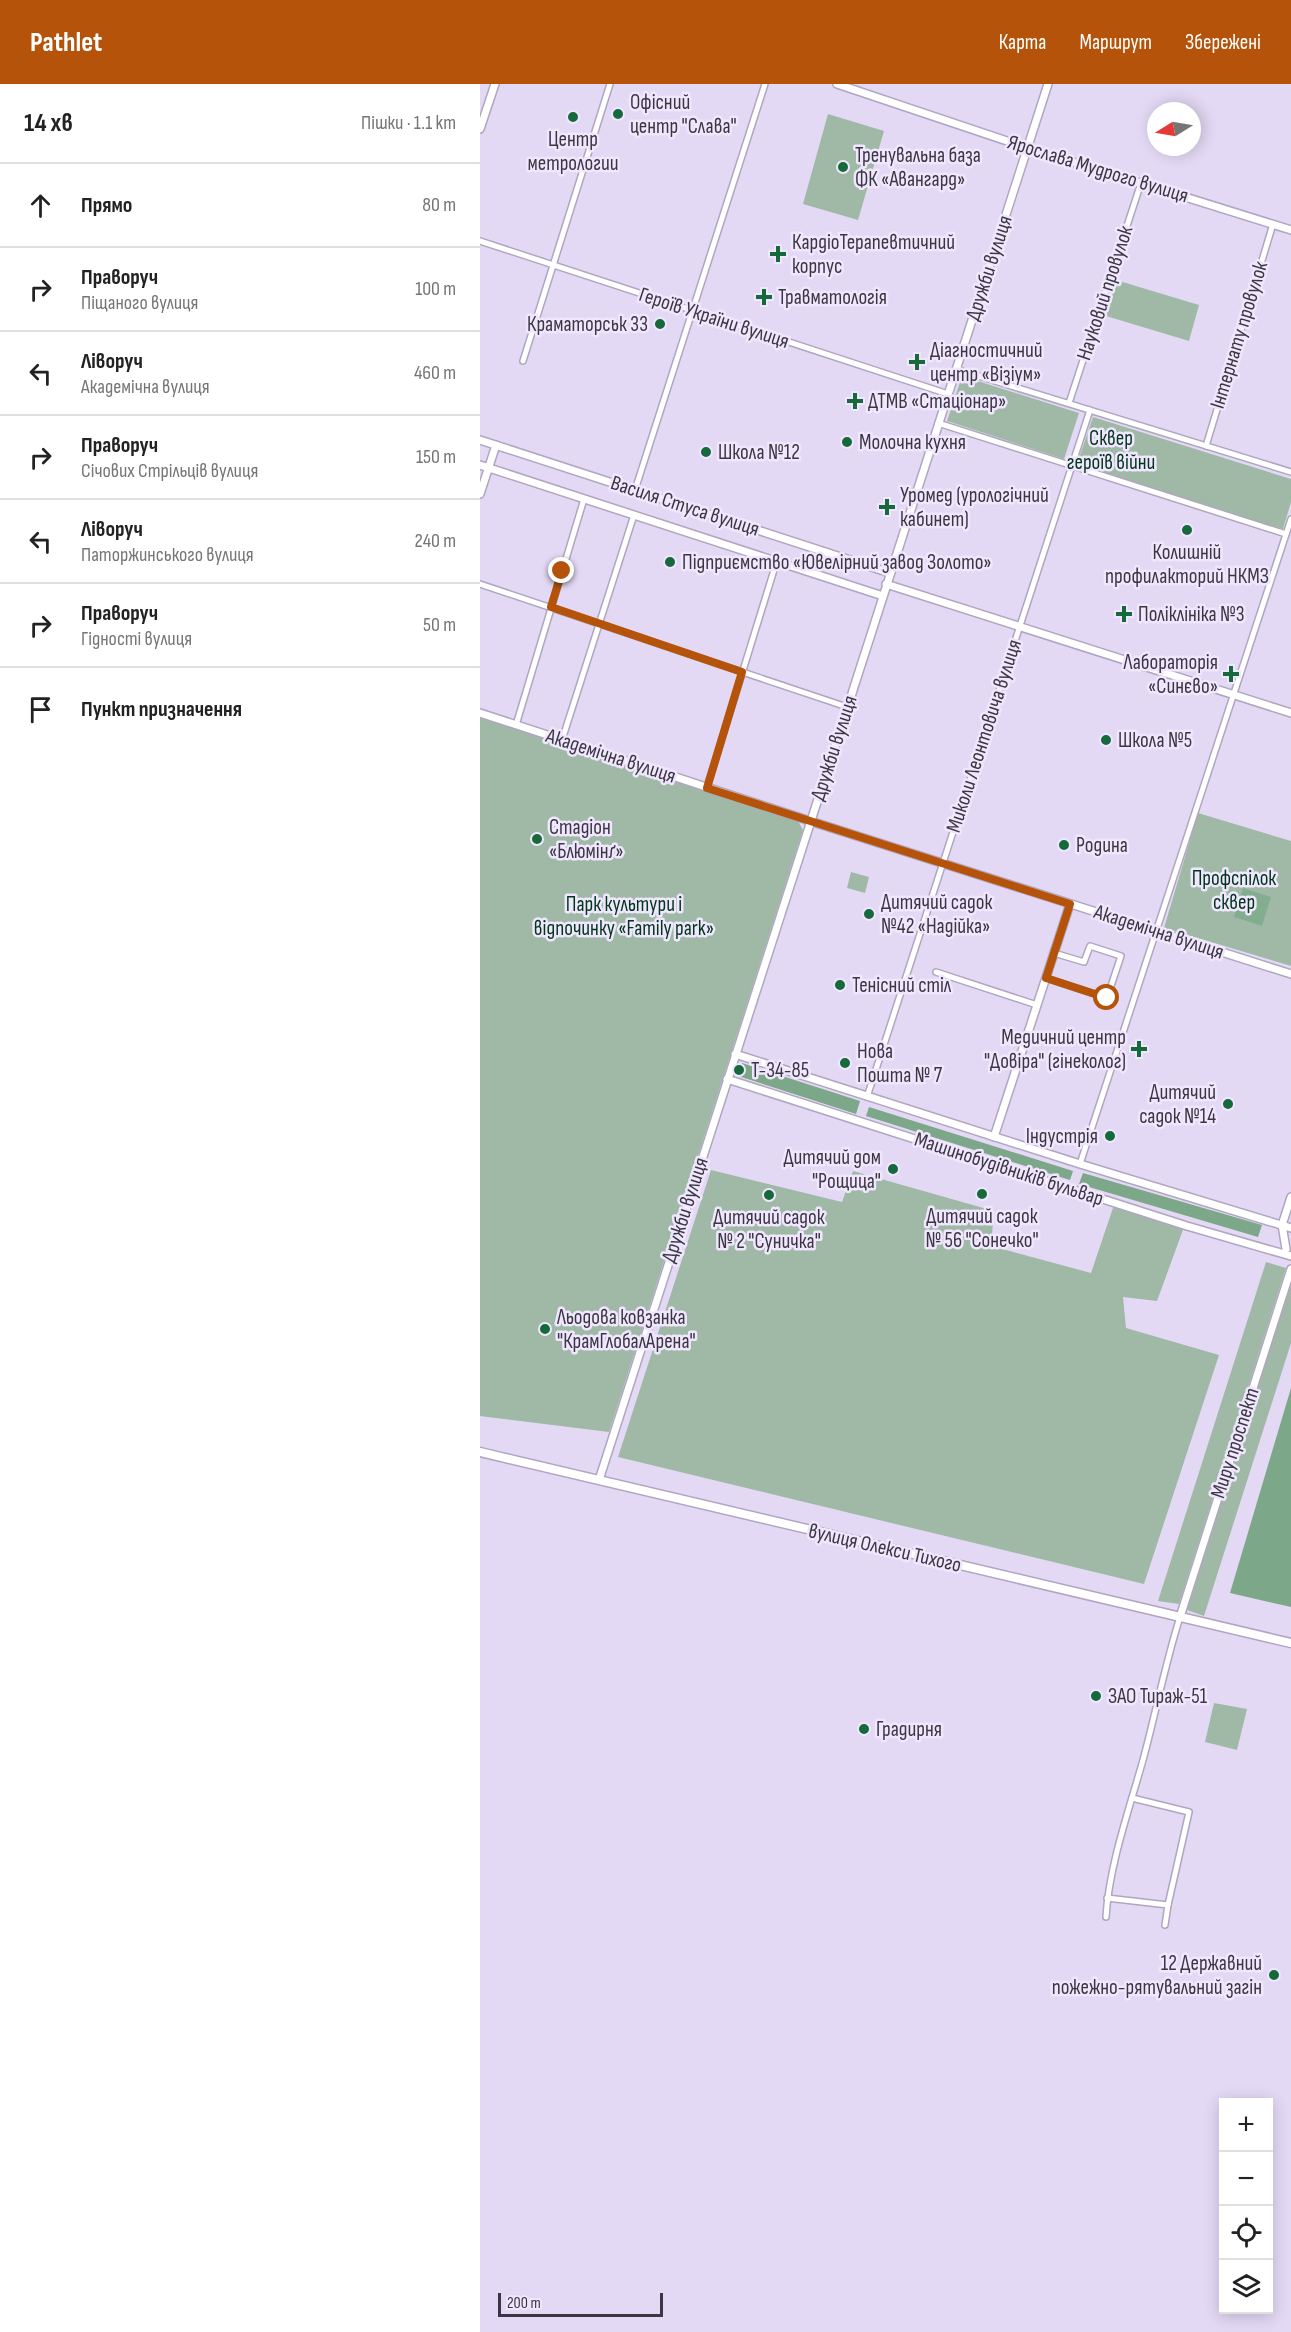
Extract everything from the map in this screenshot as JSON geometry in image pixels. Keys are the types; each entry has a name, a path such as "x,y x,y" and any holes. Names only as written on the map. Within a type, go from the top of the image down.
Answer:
{"main road":[{"name":"вулиця Олекси Тихого","path":"480,1452 1291,1643"}],"street":[{"path":"480,129 495,84"},
{"path":"523,361 610,84"},
{"path":"635,490 765,84"},
{"name":"Ярослава Мудрого вулиця","path":"837,84 1028,148 1291,230"},
{"name":"Дружби вулиця","path":"599,1480 1048,84"},
{"name":"Науковий провулок","path":"1069,403 1141,183"},
{"name":"Інтернату провулок","path":"1206,446 1273,224"},
{"name":"Героїв України вулиця","path":"480,242 948,394"},
{"path":"956,369 1291,472"},
{"name":"Миколи Леонтовича вулиця","path":"867,1097 1090,410"},
{"path":"938,423 1286,534"},
{"name":"Василя Стуса вулиця","path":"480,440 890,573"},
{"path":"480,494 495,445"},
{"name":"Василя Стуса вулиця","path":"480,465 883,596"},
{"path":"516,725 584,499"},
{"path":"562,740 634,515"},
{"path":"1080,1164 1291,519"},
{"path":"707,788 774,570"},
{"path":"480,584 847,707"},
{"path":"886,584 1291,713"},
{"name":"Академічна вулиця","path":"480,713 707,788 1291,974"},
{"path":"994,1137 1070,904"},
{"path":"1046,978 1107,998 1121,956 1090,946 1084,962 1054,953"},
{"path":"936,972 1037,1005"},
{"name":"Машинобудівників бульвар","path":"735,1054 1080,1164 1291,1228"},
{"name":"Машинобудівників бульвар","path":"727,1079 1187,1226 1291,1256"},
{"path":"1291,1197 1282,1225 1286,1249 1291,1256"},
{"path":"1286,1249 1287,1240 1291,1235"},
{"name":"Миру проспект","path":"1180,1617 1291,1269"},
{"path":"1106,1917 1107,1898 1155,1714 1166,1662 1180,1617"},
{"path":"1132,1797 1189,1812 1168,1905 1166,1925"},
{"path":"1107,1898 1168,1905"}],"green space":[{"name":"Тренувальна база ФК «Авангард»","path":"828,114 884,131 858,220 803,204"},
{"path":"1116,280 1199,305 1189,341 1106,316"},
{"path":"962,376 1079,413 1064,459 947,421"},
{"name":"Сквер героїв війни","path":"1093,417 1291,479 1291,502 1283,529 1076,467"},
{"name":"Парк культури і відпочинку «Family park»","path":"480,717 798,821 803,830 609,1432 480,1416"},
{"name":"Профспілок сквер","path":"1198,813 1291,841 1291,966 1164,928"},
{"path":"851,872 869,877 865,893 847,888"},
{"path":"711,1170 842,1202 853,1171 994,1211 991,1246 1091,1273 1114,1205 1184,1227 1157,1301 1123,1297 1126,1328 1219,1355 1144,1584 618,1457"},
{"path":"1266,1262 1286,1268 1179,1604 1158,1601"},
{"path":"1291,1284 1291,1343 1204,1616 1187,1610"},
{"path":"1214,1703 1247,1709 1237,1750 1205,1742"}],"shaded area":[{"path":"1243,888 1271,897 1262,926 1234,917"},
{"path":"742,1063 860,1101 856,1114 738,1076"},
{"path":"869,1107 1073,1171 1070,1180 866,1116"},
{"path":"1083,1173 1262,1225 1258,1237 1079,1184"},
{"path":"1291,1388 1291,1607 1230,1593"}],"place":[{"name":"Офісний центр \"Слава\"","path":"618,114"},
{"name":"Центр метрологии","path":"573,117"},
{"name":"Тренувальна база ФК «Авангард»","path":"843,167"},
{"name":"КардіоТерапевтичний корпус","path":"778,254"},
{"name":"Травматологія","path":"764,297"},
{"name":"Краматорськ 33","path":"660,324"},
{"name":"Діагностичний центр «Візіум»","path":"917,362"},
{"name":"ДТМВ «Стаціонар»","path":"855,401"},
{"name":"Молочна кухня","path":"847,442"},
{"name":"Школа №12","path":"706,452"},
{"name":"Уромед (урологічний кабинет)","path":"887,507"},
{"name":"Колишній профилакторий НКМЗ","path":"1187,530"},
{"name":"Підприємство «Ювелірний завод Золото»","path":"670,562"},
{"name":"Поліклініка №3","path":"1124,614"},
{"name":"Лабораторія «Синєво»","path":"1231,674"},
{"name":"Школа №5","path":"1106,740"},
{"name":"Стадіон «Блюмінґ»","path":"537,839"},
{"name":"Родина","path":"1064,845"},
{"name":"Дитячий садок №42 «Надійка»","path":"869,914"},
{"name":"Тенісний стіл","path":"840,985"},
{"name":"Медичний центр \"Довіра\" (гінеколог)","path":"1139,1049"},
{"name":"Нова Пошта № 7","path":"845,1063"},
{"name":"Т-34-85","path":"739,1070"},
{"name":"Дитячий садок №14","path":"1228,1104"},
{"name":"Індустрія","path":"1110,1136"},
{"name":"Дитячий дом \"Рощица\"","path":"893,1169"},
{"name":"Дитячий садок № 56 \"Сонечко\"","path":"982,1194"},
{"name":"Дитячий садок № 2 \"Суничка\"","path":"769,1195"},
{"name":"Льодова ковзанка \"КрамГлобалАрена\"","path":"545,1329"},
{"name":"ЗАО Тираж-51","path":"1096,1696"},
{"name":"Градирня","path":"864,1729"},
{"name":"12 Державний пожежно-рятувальний загін","path":"1274,1975"}],"route":[{"path":"562,571 551,607 742,672 707,788 1070,904 1046,978 1107,998"}]}
